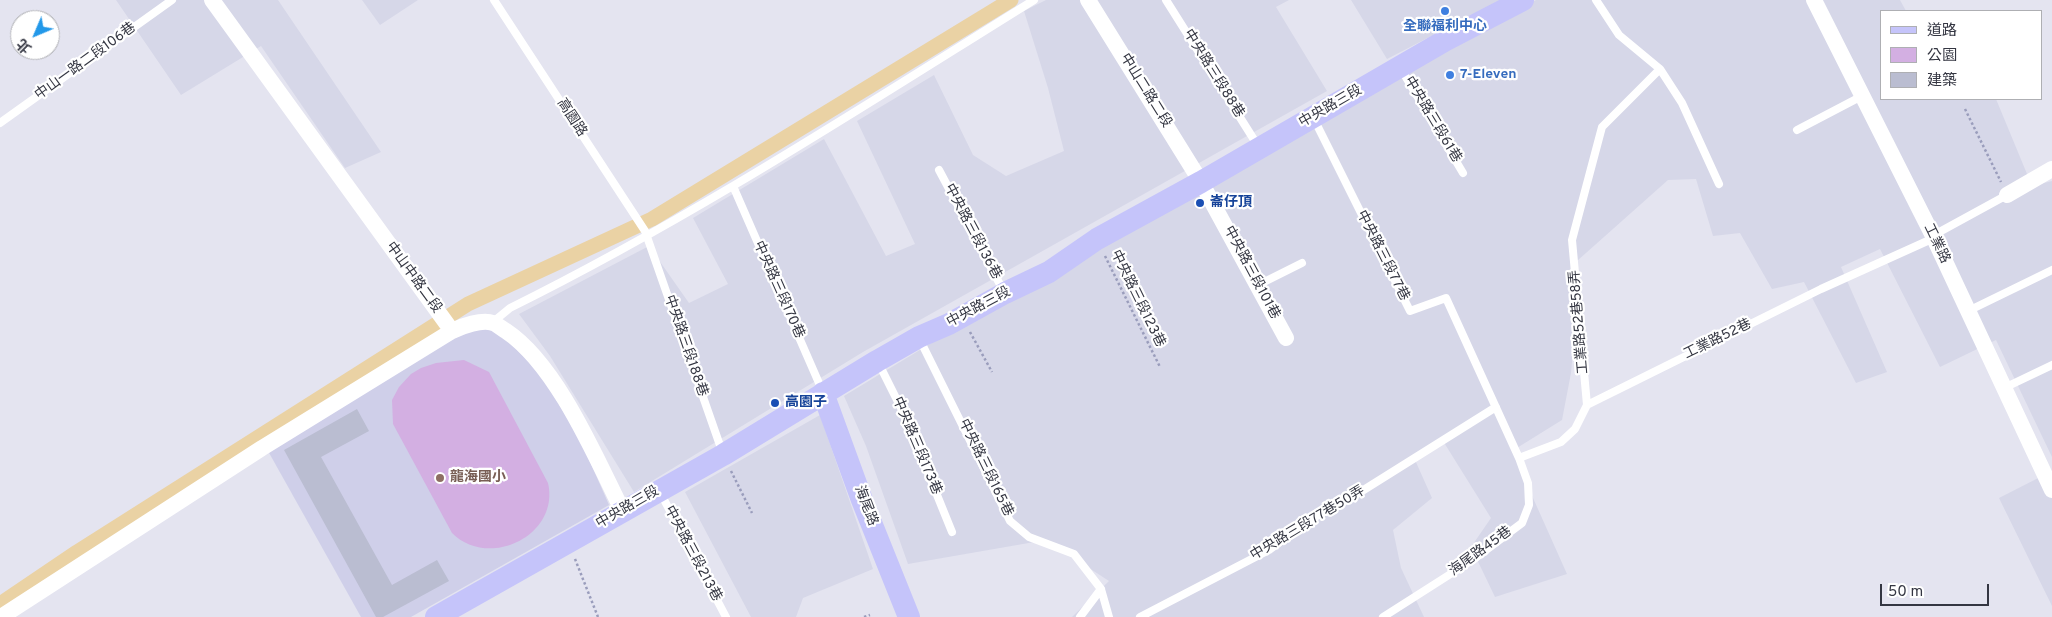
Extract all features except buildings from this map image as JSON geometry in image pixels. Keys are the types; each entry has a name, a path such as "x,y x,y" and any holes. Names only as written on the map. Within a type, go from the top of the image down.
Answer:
{"street":[{"name":"中山二路二段","path":"1088,0 1201,182"},
{"name":"中央路三段","path":"436,617 659,490 724,456 823,393 919,337 963,317 1005,293 1049,272 1097,239 1201,182 1446,40 1523,0"},
{"name":"工業路","path":"1814,0 1933,237 2050,481"},
{"name":"中山中路二段","path":"218,2 445,322"},
{"path":"2007,195 2052,169"},
{"name":"中央路三段101巷","path":"1201,182 1286,338"},
{"path":"1,617 262,448 445,322 493,323 520,341 563,397 588,440 623,512"},
{"name":"海尾路","path":"823,393 862,500 909,617"}],"lane":[{"name":"中山一路二段106巷","path":"0,124 172,0"},
{"name":"高園路","path":"494,0 646,234"},
{"path":"493,323 510,308 733,186 1034,0"},
{"name":"中央路三段88巷","path":"1166,0 1260,148"},
{"path":"1596,0 1618,35 1660,69 1682,103 1719,184"},
{"name":"中央路三段61巷","path":"1400,68 1463,173"},
{"name":"工業路52巷58弄","path":"1587,404 1572,240 1602,127 1660,69"},
{"path":"1797,130 1862,96"},
{"name":"中央路三段77巷","path":"1313,117 1410,311 1446,298 1519,458"},
{"name":"中央路三段136巷","path":"938,170 1005,293"},
{"name":"中央路三段170巷","path":"733,186 823,393"},
{"name":"工業路52巷","path":"1587,404 1933,237 2007,195"},
{"name":"中央路三段188巷","path":"646,234 724,456"},
{"path":"1258,285 1302,264"},
{"path":"1968,311 2052,270"},
{"name":"中央路三段165巷","path":"919,337 1010,521 1029,537 1074,554 1102,589"},
{"name":"中央路三段173巷","path":"877,361 905,416 952,532"},
{"path":"2004,388 2052,365"},
{"path":"1519,458 1561,442 1575,429 1587,404"},
{"name":"中央路三段77巷50弄","path":"1140,617 1269,550 1308,521 1362,491 1496,407"},
{"name":"海尾路45巷","path":"1383,617 1474,560 1522,523 1529,505 1528,483 1519,458"},
{"name":"中央路三段213巷","path":"659,490 726,617"},
{"path":"1080,617 1102,589"},
{"path":"1102,589 1109,617"}],"path":[{"path":"1966,109 2007,195"},
{"name":"中央路三段123巷","path":"1097,239 1160,367"},
{"path":"963,317 992,372"},
{"path":"724,456 752,512"},
{"path":"568,542 598,617"},
{"path":"864,617 870,615"}],"shaded area":[{"path":"116,0 278,0 381,152 345,168 261,46 181,95"},
{"path":"362,0 418,0 380,25"},
{"path":"1046,0 1289,0 1276,7 1327,91 863,352 634,492 550,356 519,314 649,246 689,303 728,284 693,218 824,139 886,256 915,244 857,121 934,75 973,155 1006,176 1064,151 1048,88 1024,11"},
{"path":"1351,0 1501,0 1387,59"},
{"path":"1536,0 1900,0 1905,10 1880,10 1880,100 1996,100 2032,186 2052,181 2052,457 1996,340 1940,367 1880,249 1841,267 1887,372 1856,383 1804,282 1772,289 1740,233 1713,236 1696,179 1668,180 1577,261 1577,305 1571,373 1562,420 1512,451 1567,574 1495,597 1471,547 1491,518 1443,441 1415,460 1432,498 1393,530 1401,568 1424,617 1072,617 1109,581 1046,540 908,564 866,446 844,396 1083,251 1195,193"},
{"name":"龍海國小","path":"495,328 541,374 581,441 609,505 411,617 361,617 268,451 448,342 473,329"},
{"path":"820,415 873,569 803,598 796,617 751,617 685,492"},
{"path":"2052,471 2052,606 1999,498"}],"green space":[{"path":"464,360 489,372 548,483 549,502 543,518 533,531 518,541 502,547 484,548 467,544 452,533 393,424 392,400 399,387 411,374 436,363"}],"waterway":[{"path":"0,604 77,552 468,304 652,219 1011,0"}],"place":[{"name":"全聯福利中心","path":"1445,11"},
{"name":"7-Eleven","path":"1450,75"},
{"name":"崙仔頂","path":"1200,203"},
{"name":"高園子","path":"775,403"},
{"name":"龍海國小","path":"440,478"}]}
